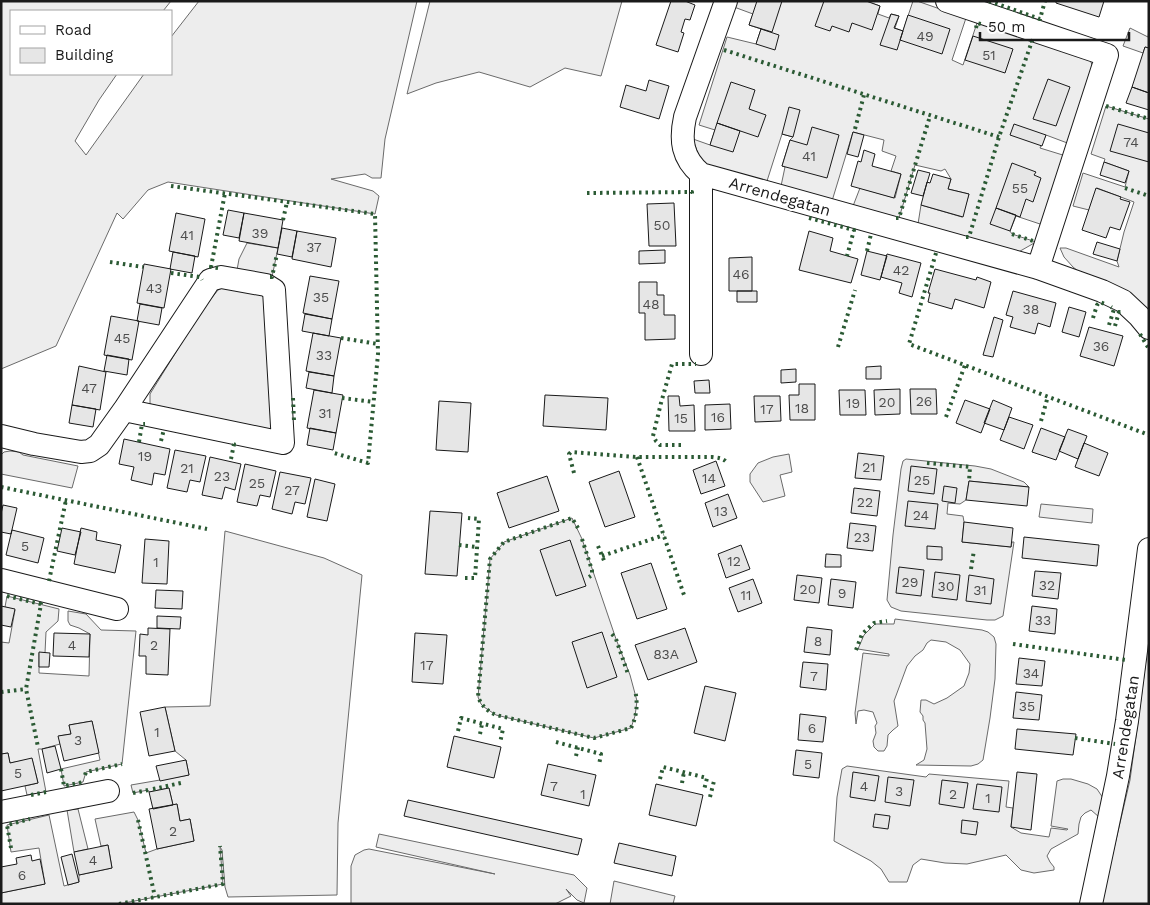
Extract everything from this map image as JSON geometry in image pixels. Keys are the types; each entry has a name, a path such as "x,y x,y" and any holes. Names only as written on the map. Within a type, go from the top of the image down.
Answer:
{"street":[{"path":"701,354 701,174 694,168 687,157 682,131 685,117 726,1"},
{"path":"947,1 1108,55 1038,268"},
{"name":"Arrendegatan","path":"701,174 1038,268 1102,290 1122,301 1149,328"},
{"path":"1,436 34,444 90,452 99,445 124,410 210,280 221,277 266,284 274,290 283,443 124,410"},
{"name":"Arrendegatan","path":"1091,904 1126,730 1149,549"},
{"path":"1,580 117,608"},
{"path":"1,812 108,791"}],"shaded area":[{"path":"1,1 171,1 164,10 10,10 10,75 116,75 75,141 86,155 143,75 172,75 172,36 199,1 417,1 385,139 381,178 372,178 365,174 331,179 373,191 379,196 375,214 168,182 148,190 123,219 117,213 56,346 1,369"},
{"path":"430,1 622,1 601,76 565,68 530,87 479,72 436,83 407,94"},
{"path":"736,1 866,1 880,6 878,14 889,18 891,14 899,16 895,28 903,31 913,1 917,1 966,18 952,60 963,65 977,23 1033,38 1088,56 1096,73 1070,144 1046,135 1040,148 1066,156 1043,225 1016,216 1010,231 1012,234 1036,242 1015,254 918,224 921,205 962,217 969,194 948,189 951,179 945,169 941,171 915,165 899,218 853,206 860,188 895,198 901,174 891,171 896,156 882,151 884,140 853,132 832,201 781,186 785,167 782,166 790,140 793,137 782,134 767,181 701,163 693,139 710,145 715,130 699,125 727,37 756,44 761,29 749,25 753,14 734,7"},
{"path":"1130,28 1148,37 1149,29 1149,48 1145,47 1143,53 1123,46"},
{"path":"1106,106 1149,119 1149,311 1084,276 1064,257 1060,248 1066,248 1119,267 1117,261 1134,202 1097,188 1089,210 1073,206 1083,173 1125,187 1129,171 1104,162 1105,159 1091,154"},
{"path":"247,243 278,248 272,277 237,270 239,259"},
{"path":"222,288 267,296 272,429 268,431 150,404 150,394 202,310 218,290"},
{"path":"10,451 78,466 72,488 1,474 1,455 4,452"},
{"path":"789,454 792,472 780,475 785,496 763,502 750,482 750,474 758,463 773,457"},
{"path":"906,459 991,469 1024,482 1029,487 969,481 966,500 960,504 948,503 947,514 963,516 962,542 1011,547 1012,542 1014,542 1003,616 995,620 987,620 901,611 891,607 887,600 893,535 901,469 903,461"},
{"path":"1041,504 1093,509 1092,523 1039,517"},
{"path":"572,518 582,539 630,675 637,701 631,728 594,738 496,715 481,704 478,697 490,559 504,542"},
{"path":"225,531 324,558 362,575 338,823 337,895 228,897 225,887 222,850 220,847 223,884 119,904 1,904 1,893 45,884 39,848 11,852 7,825 49,815 64,886 79,882 79,875 112,868 108,845 101,846 95,819 134,812 138,820 146,853 194,841 190,819 180,821 177,804 173,805 169,788 133,793 131,785 189,775 186,760 175,751 165,707 210,706"},
{"path":"7,596 59,609 58,621 46,632 45,653 39,653 39,673 89,676 90,634 70,625 68,611 86,614 101,630 136,631 122,764 86,772 83,782 64,786 61,769 100,760 92,721 69,725 71,734 59,736 60,744 38,749 46,792 27,795 25,786 38,783 32,759 10,763 8,753 1,754 1,642 9,643 15,610 5,607"},
{"path":"895,619 982,630 994,637 996,644 995,679 983,760 978,764 971,766 916,765 924,760 927,749 925,723 920,712 921,700 934,704 947,698 964,686 969,673 970,664 960,650 946,642 931,640 907,666 894,701 898,726 888,735 887,746 884,751 878,751 874,747 873,741 877,723 873,712 858,711 856,724 855,713 863,653 889,656 889,654 858,649 864,635 875,624 894,624"},
{"path":"1149,636 1149,904 1101,904 1130,780"},
{"path":"847,766 926,777 929,774 1009,781 1006,807 1013,808 1011,827 1021,833 1049,837 1051,828 1068,829 1051,826 1057,781 1071,779 1088,784 1097,789 1105,801 1099,817 1091,810 1085,813 1081,817 1078,834 1051,849 1047,856 1054,870 1034,873 1021,870 1006,855 967,864 921,859 913,865 907,882 889,882 881,869 871,861 834,841 837,797 842,769"},
{"path":"78,809 88,849 74,852 67,810"},
{"path":"379,834 574,875 587,888 584,903 577,900 566,889 571,896 555,904 351,904 351,866 355,855 364,850 369,849 495,874 376,847"},
{"path":"614,881 675,896 673,904 610,904"}],"building":[{"path":"671,1 685,1 695,5 690,20 685,19 681,32 684,33 678,52 656,45"},
{"path":"757,1 782,1 772,32 749,25"},
{"path":"824,1 866,1 880,6 872,30 852,23 849,32 832,26 830,31 815,26"},
{"path":"1056,1 1104,1 1099,17 1056,3"},
{"path":"891,14 899,16 894,28 903,31 897,50 880,45"},
{"path":"908,15 950,29 942,54 900,40"},
{"path":"761,29 779,35 775,50 756,44"},
{"path":"973,36 1013,49 1005,73 965,60"},
{"path":"1145,47 1149,48 1149,93 1132,87"},
{"path":"1048,79 1070,87 1056,126 1033,119"},
{"path":"649,80 669,86 659,119 620,107 626,85 646,91"},
{"path":"731,82 755,90 749,109 766,115 758,137 717,123"},
{"path":"1132,87 1149,93 1149,110 1126,103"},
{"path":"789,107 800,110 793,137 782,134"},
{"path":"717,123 740,131 733,152 710,145"},
{"path":"1014,124 1046,135 1042,146 1010,135"},
{"path":"1118,124 1149,133 1149,162 1110,151"},
{"path":"812,127 839,135 827,178 782,166 790,140 807,145"},
{"path":"853,132 864,135 858,157 847,154"},
{"path":"864,150 875,154 872,166 901,174 894,198 851,186 858,161 861,162"},
{"path":"1104,162 1129,171 1125,183 1100,175"},
{"path":"1012,163 1036,172 1034,175 1041,178 1033,202 1026,199 1020,217 996,208"},
{"path":"918,170 930,173 923,196 911,193"},
{"path":"933,174 951,179 948,189 969,194 963,217 921,205 927,182 930,183"},
{"path":"1096,188 1130,202 1120,230 1110,227 1106,238 1082,230"},
{"path":"674,203 676,246 649,246 647,204"},
{"path":"996,208 1016,215 1010,231 990,224"},
{"path":"228,210 244,213 239,238 223,235"},
{"path":"176,213 205,219 198,257 169,251"},
{"path":"244,213 283,220 278,248 239,241"},
{"path":"282,228 297,231 292,257 277,254"},
{"path":"297,231 336,238 331,267 292,259"},
{"path":"809,231 833,238 830,251 858,259 851,283 799,270"},
{"path":"1097,242 1120,249 1117,261 1093,254"},
{"path":"665,250 665,263 639,264 639,251"},
{"path":"867,251 887,256 880,280 861,275"},
{"path":"173,252 195,256 192,273 170,269"},
{"path":"887,254 921,263 912,297 899,293 902,283 881,277"},
{"path":"752,257 752,291 729,291 729,258"},
{"path":"144,264 171,269 164,308 137,303"},
{"path":"935,269 976,280 977,277 991,282 984,308 955,299 952,309 928,302 930,293 928,293"},
{"path":"310,276 339,281 332,319 303,313"},
{"path":"639,282 657,282 657,295 664,295 664,315 675,315 675,339 645,340 645,313 639,313"},
{"path":"737,291 757,291 757,302 737,302"},
{"path":"1013,291 1056,303 1050,327 1038,323 1035,334 1010,327 1013,317 1006,315"},
{"path":"140,304 162,308 159,325 137,321"},
{"path":"1069,307 1086,312 1079,337 1062,332"},
{"path":"305,314 332,319 329,336 302,331"},
{"path":"111,316 139,321 132,360 104,355"},
{"path":"994,317 1003,320 993,357 983,355"},
{"path":"1089,327 1123,336 1114,366 1080,356"},
{"path":"313,333 341,338 334,376 306,371"},
{"path":"107,355 129,359 127,375 104,371"},
{"path":"79,366 106,372 100,410 72,405"},
{"path":"881,366 881,379 866,379 866,367"},
{"path":"796,369 796,382 781,383 781,370"},
{"path":"309,372 334,376 332,393 306,388"},
{"path":"709,380 710,393 695,393 694,381"},
{"path":"799,384 815,384 815,420 790,420 789,395 799,395"},
{"path":"900,389 900,414 875,415 874,390"},
{"path":"910,389 936,389 937,414 911,414"},
{"path":"314,390 343,395 336,433 307,428"},
{"path":"839,390 865,390 866,415 840,415"},
{"path":"545,395 608,398 606,430 543,426"},
{"path":"668,396 679,396 680,406 694,405 695,431 669,431"},
{"path":"754,396 780,396 781,421 755,422"},
{"path":"965,400 990,409 981,433 956,423"},
{"path":"993,400 1012,408 1004,430 984,423"},
{"path":"439,401 471,403 468,452 436,450"},
{"path":"730,404 731,429 705,430 705,405"},
{"path":"72,405 96,409 93,427 69,423"},
{"path":"1009,417 1033,425 1024,449 1000,440"},
{"path":"310,428 336,433 333,450 307,445"},
{"path":"1041,428 1065,437 1056,460 1032,452"},
{"path":"1068,429 1087,436 1078,459 1059,451"},
{"path":"124,439 170,449 165,475 154,473 152,485 131,480 134,467 119,464"},
{"path":"1084,443 1108,453 1099,476 1075,467"},
{"path":"175,450 206,456 200,482 190,480 187,492 167,488"},
{"path":"858,453 884,456 881,480 855,478"},
{"path":"210,457 241,464 235,490 225,487 222,499 202,495"},
{"path":"716,461 725,486 701,494 693,470"},
{"path":"245,464 276,471 270,497 260,495 257,506 237,502"},
{"path":"911,466 937,469 934,494 908,491"},
{"path":"619,471 635,517 605,527 589,482"},
{"path":"280,472 311,478 305,504 295,502 292,514 272,509"},
{"path":"547,476 559,511 509,528 497,493"},
{"path":"315,479 335,484 327,521 307,517"},
{"path":"969,481 1029,487 1027,506 966,500"},
{"path":"944,486 957,488 955,503 942,501"},
{"path":"854,488 880,491 877,516 851,513"},
{"path":"728,494 737,518 713,527 705,503"},
{"path":"908,501 938,504 935,529 905,526"},
{"path":"3,505 17,508 11,534 1,532"},
{"path":"430,511 462,513 457,576 425,574"},
{"path":"964,522 1013,528 1011,547 962,542"},
{"path":"850,523 876,526 873,551 847,548"},
{"path":"62,528 81,532 75,555 57,551"},
{"path":"81,528 97,532 96,540 121,545 115,573 74,564"},
{"path":"12,530 44,538 38,563 6,555"},
{"path":"1024,537 1099,545 1097,566 1022,558"},
{"path":"145,539 169,541 167,584 142,583"},
{"path":"570,540 586,586 556,596 540,550"},
{"path":"741,545 750,569 726,578 718,554"},
{"path":"927,546 942,547 942,560 927,559"},
{"path":"826,554 841,555 841,567 825,567"},
{"path":"651,563 667,609 637,619 621,573"},
{"path":"899,567 924,570 921,596 896,593"},
{"path":"1035,571 1061,573 1058,599 1032,596"},
{"path":"935,572 960,575 957,600 932,597"},
{"path":"797,575 822,578 819,603 794,600"},
{"path":"969,575 994,579 991,604 966,601"},
{"path":"753,579 762,603 738,612 729,588"},
{"path":"831,579 856,582 853,608 828,605"},
{"path":"156,590 183,591 182,609 155,608"},
{"path":"1,606 15,609 11,627 1,625"},
{"path":"1032,606 1057,609 1055,634 1029,631"},
{"path":"157,616 181,617 180,629 157,628"},
{"path":"807,627 832,630 830,655 804,652"},
{"path":"148,628 170,629 168,675 146,674 146,656 139,656 140,634 148,635"},
{"path":"685,628 697,662 648,680 635,645"},
{"path":"602,632 617,677 587,688 572,642"},
{"path":"54,633 90,634 89,657 53,656"},
{"path":"415,633 447,635 443,684 412,682"},
{"path":"39,652 50,653 49,667 39,667"},
{"path":"1019,658 1045,661 1042,686 1016,684"},
{"path":"803,662 828,664 826,690 800,687"},
{"path":"705,686 736,693 725,741 694,733"},
{"path":"1016,692 1042,695 1039,720 1013,718"},
{"path":"165,707 175,751 149,756 140,712"},
{"path":"800,714 826,717 823,742 798,740"},
{"path":"92,721 99,753 64,761 58,736 71,734 69,725"},
{"path":"1017,729 1076,734 1073,755 1015,749"},
{"path":"454,736 501,747 494,778 447,767"},
{"path":"55,746 61,769 47,773 42,749"},
{"path":"796,750 822,753 819,778 793,775"},
{"path":"8,753 10,763 32,758 38,783 1,791 1,754"},
{"path":"186,760 189,775 160,781 156,766"},
{"path":"548,764 596,775 589,806 541,795"},
{"path":"853,772 879,776 875,801 850,797"},
{"path":"1017,772 1037,774 1031,830 1011,827"},
{"path":"888,777 914,780 910,806 885,802"},
{"path":"942,780 968,783 964,808 939,804"},
{"path":"656,784 703,795 696,826 649,815"},
{"path":"977,784 1002,787 999,812 973,809"},
{"path":"169,788 173,805 153,809 149,792"},
{"path":"408,800 582,839 578,855 404,816"},
{"path":"177,804 180,821 190,819 194,841 157,849 149,809"},
{"path":"875,814 890,816 888,829 873,827"},
{"path":"962,820 978,822 976,835 961,833"},
{"path":"619,843 676,856 672,876 614,863"},
{"path":"108,845 112,868 79,875 74,852"},
{"path":"72,854 79,882 68,885 61,857"},
{"path":"31,855 32,861 40,859 45,884 1,893 1,867 17,864 16,858"}],"hedge":[{"path":"989,1 1040,19 1045,1"},
{"path":"976,28 977,23 981,24"},
{"path":"966,237 969,237 999,137 1032,41 1028,40"},
{"path":"724,50 999,137"},
{"path":"855,129 864,95"},
{"path":"1106,106 1149,119"},
{"path":"896,218 899,218 930,116"},
{"path":"171,186 375,214 378,354 368,463 334,453"},
{"path":"1125,188 1149,196"},
{"path":"587,193 692,192 692,195"},
{"path":"218,268 211,267 225,193"},
{"path":"283,220 287,202"},
{"path":"809,218 854,230 847,256"},
{"path":"867,251 871,234"},
{"path":"1012,234 1036,242"},
{"path":"936,253 909,344 1149,435"},
{"path":"270,277 272,277 277,254"},
{"path":"110,262 143,267"},
{"path":"171,273 200,277 202,280"},
{"path":"838,347 855,290"},
{"path":"1093,318 1097,305 1100,302 1105,304"},
{"path":"1109,325 1114,309 1111,307"},
{"path":"1115,326 1119,312 1122,314"},
{"path":"1140,334 1149,349"},
{"path":"341,338 378,344"},
{"path":"681,445 660,445 653,436 672,364 696,364"},
{"path":"946,417 965,365"},
{"path":"1041,421 1048,396"},
{"path":"293,398 294,421"},
{"path":"342,398 374,402"},
{"path":"139,442 142,424 145,424"},
{"path":"161,441 164,429"},
{"path":"231,459 234,444 232,443"},
{"path":"574,473 569,454 571,452 637,457 712,457 723,459 728,464"},
{"path":"637,457 684,595"},
{"path":"927,463 970,467 969,481"},
{"path":"1,487 207,529"},
{"path":"49,581 66,500"},
{"path":"465,578 475,578 479,519 468,518"},
{"path":"578,528 572,518 504,542 490,559 478,697 485,708 496,715 594,738 631,728 635,719 635,690"},
{"path":"602,556 664,535"},
{"path":"582,539 592,570 592,575 589,577"},
{"path":"459,545 477,547"},
{"path":"598,546 605,563"},
{"path":"971,569 974,550"},
{"path":"7,596 41,604 26,689 38,747"},
{"path":"856,650 862,634 874,623 887,621"},
{"path":"612,634 616,639 628,674"},
{"path":"1013,644 1126,660"},
{"path":"1,692 26,689"},
{"path":"458,731 461,718 503,729 500,743"},
{"path":"480,734 482,724"},
{"path":"1075,738 1115,744"},
{"path":"556,742 601,754 599,765"},
{"path":"576,756 578,747"},
{"path":"85,775 86,772 122,764"},
{"path":"660,779 663,767 707,778 704,790"},
{"path":"61,769 64,786 83,782 84,780"},
{"path":"682,783 684,772"},
{"path":"710,797 714,781"},
{"path":"153,789 181,783"},
{"path":"133,793 148,790"},
{"path":"31,795 46,792"},
{"path":"11,848 7,825 30,819"},
{"path":"138,820 155,897"},
{"path":"119,904 223,884 220,846"}]}
